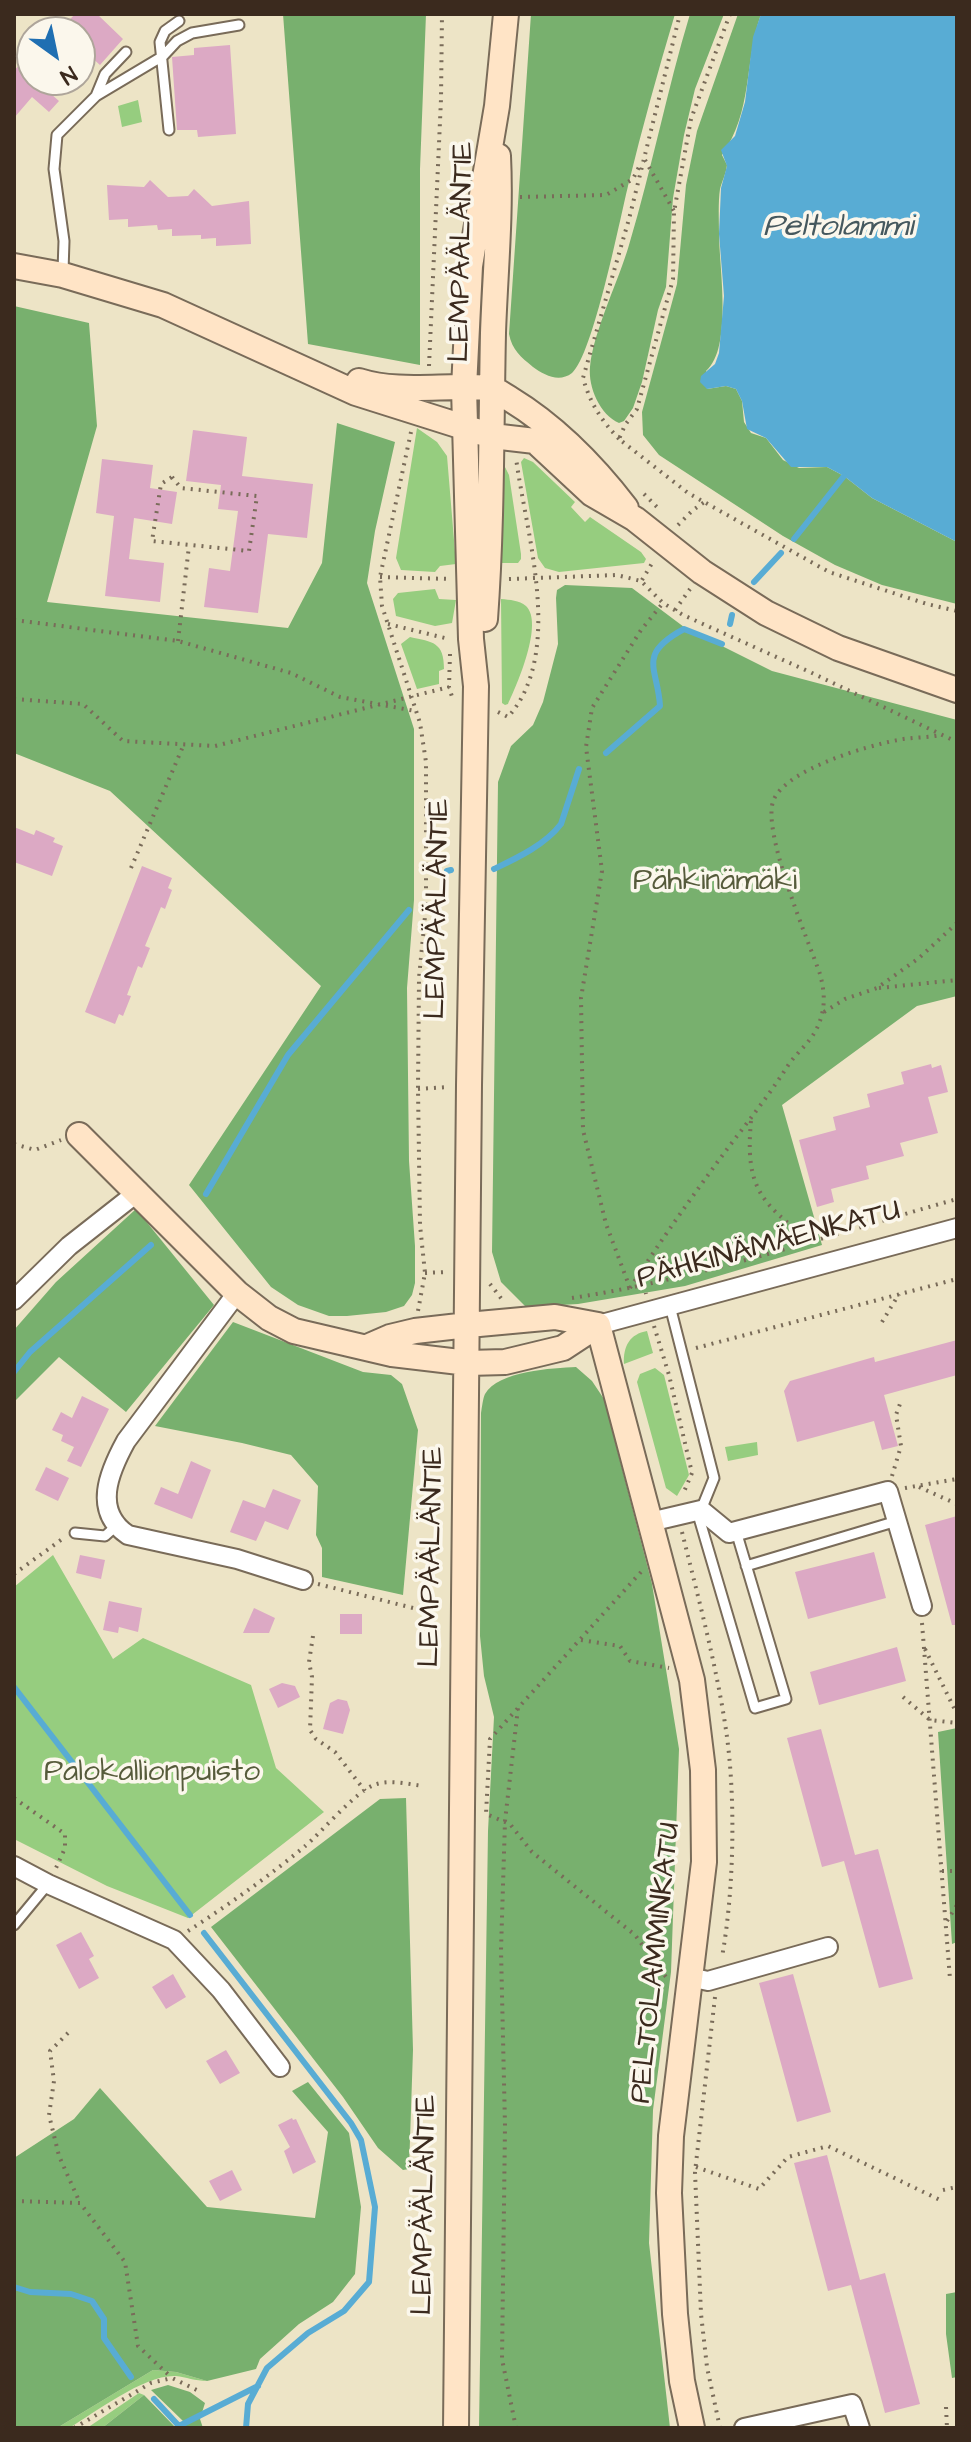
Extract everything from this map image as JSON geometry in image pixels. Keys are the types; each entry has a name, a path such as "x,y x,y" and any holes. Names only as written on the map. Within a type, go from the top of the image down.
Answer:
{"main road":[{"name":"LEMPÄÄLÄNTIE","path":"456,2428 469,1085 476,686 471,639 464,388 470,266 497,106 506,14"},
{"name":"LEMPÄÄLÄNTIE","path":"476,686 490,559 492,388 500,196 497,106"},
{"path":"14,266 63,275 163,305 356,393 492,436 535,441 592,494 635,519 702,572 766,613 838,648 957,690"},
{"path":"329,379 354,379 378,387 492,388 558,434 604,479 635,519"},
{"name":"PÄHKINÄMÄENKATU","path":"79,1135 139,1191 237,1293 269,1318 294,1331 392,1354 468,1363 505,1362 563,1348 598,1325"},
{"name":"PÄHKINÄMÄENKATU","path":"367,1347 415,1331 468,1325 555,1317 598,1325"},
{"name":"PELTOLAMMINKATU","path":"598,1325 690,1672 705,1803 704,1862 671,2136 669,2193 675,2314 682,2381 692,2428"}],"street":[{"path":"14,1300 69,1246 139,1191"},
{"name":"PÄHKINÄMÄENKATU","path":"598,1325 957,1228"},
{"path":"237,1293 126,1441 113,1466 107,1500 109,1513 115,1527 142,1540 237,1559 303,1580"},
{"path":"650,1522 699,1510 729,1533 888,1491 922,1606"},
{"path":"14,1866 174,1940 221,1990 280,2067"},
{"path":"688,1988 828,1947"},
{"path":"744,2428 852,2404 860,2428"}],"lane":[{"path":"169,130 160,42 165,31 179,21"},
{"path":"63,275 64,241 54,149 57,135 96,96 163,56 177,41 192,33 239,25"},
{"path":"96,96 105,74 126,52"},
{"path":"670,1306 714,1478 699,1510 755,1708 786,1699 736,1531"},
{"path":"746,1566 897,1521"},
{"path":"75,1533 105,1536 115,1527"},
{"path":"14,1925 48,1884"}],"path":[{"path":"427,387 441,115 442,14"},
{"path":"680,14 629,219 587,356 583,378 589,399 602,421 619,439 688,493 829,572 957,611"},
{"path":"619,439 637,409 673,279 674,212 691,119 730,14"},
{"path":"500,196 606,195 633,179 644,158"},
{"path":"644,158 674,212"},
{"path":"416,1317 425,1273 420,1225 418,1089 419,978 426,906 426,762 416,711 382,606 380,577 397,490 417,413"},
{"path":"172,477 181,488 257,496 249,551 189,546 152,541 161,484 172,477"},
{"path":"677,526 706,501"},
{"path":"178,641 189,546"},
{"path":"641,581 655,558"},
{"path":"502,579 617,575 641,581 663,603 683,615 957,742"},
{"path":"380,577 454,579"},
{"path":"496,711 508,717 527,685 535,658 539,628 535,578"},
{"path":"630,1288 606,1224 583,1130 581,998 602,871 586,747 592,708 641,630 663,603"},
{"path":"14,620 178,641 291,673 340,697 416,711"},
{"path":"388,624 452,640"},
{"path":"14,699 83,704 123,741 215,746 449,687"},
{"path":"630,1288 789,1063 808,1043 822,1013 825,992 820,974 776,850 770,811 774,799 783,785 795,775 815,766 899,740 940,735"},
{"path":"131,868 184,744"},
{"path":"877,988 919,958 957,923"},
{"path":"822,1013 845,999 877,988 957,980"},
{"path":"418,1089 469,1085"},
{"path":"751,1118 748,1155 754,1181 767,1205 812,1241"},
{"path":"14,1144 35,1150 79,1135"},
{"path":"564,1299 644,1285 957,1199"},
{"path":"425,1273 486,1272 497,1295 510,1304"},
{"path":"662,1357 957,1279"},
{"path":"882,1322 899,1294"},
{"path":"901,1401 896,1415 901,1446 888,1491 957,1479"},
{"path":"917,1486 957,1504"},
{"path":"14,1574 62,1538 75,1533"},
{"path":"687,1552 644,1568 490,1739 486,1814 505,1821 532,1852 635,1935 662,1974 688,1988"},
{"path":"303,1580 417,1609"},
{"path":"922,1606 950,1979"},
{"path":"313,1636 309,1662 312,1677 310,1730 316,1739 335,1752 365,1791"},
{"path":"581,1640 620,1646 630,1661 690,1672"},
{"path":"923,1647 957,1714"},
{"path":"903,1697 930,1720 957,1723"},
{"path":"516,2428 502,2359 505,2126 501,1950 505,1821 518,1708"},
{"path":"174,1940 284,1863 374,1785 396,1782 423,1786"},
{"path":"14,1798 65,1834 65,1848 48,1884"},
{"path":"942,1871 957,1871"},
{"path":"946,1923 957,1905"},
{"path":"68,2033 50,2051 54,2081 49,2115 59,2156 80,2203 125,2262 138,2346 172,2378 201,2392"},
{"path":"696,2167 759,2189 788,2157 828,2146 940,2200"},
{"path":"943,2190 957,2187"},
{"path":"14,2201 80,2203"},
{"path":"74,2428 151,2383 172,2378"},
{"path":"946,2407 947,2428"}],"green space":[{"path":"283,14 426,14 420,169 420,365 308,344"},
{"path":"531,14 675,14 639,143 597,315 580,361 572,373 557,378 533,367 521,356 509,334"},
{"path":"690,14 724,14 695,89 684,135 673,198 666,287 642,382 633,408 619,423 606,414 593,391 590,375 592,353 629,245"},
{"path":"738,14 761,14 739,121 722,155 727,165 719,205 722,326 714,360 706,371 707,389 726,386 736,389 742,401 744,422 751,433 766,438 783,460 799,468 827,467 872,498 957,542 957,604 882,585 835,565 783,536 659,455 643,435 642,412 677,284 686,185 697,131"},
{"path":"138,100 142,122 122,127 118,106"},
{"path":"14,306 89,323 97,426 47,602 288,628 322,563 337,423 395,442 367,583 414,729 414,900 407,988 409,1161 415,1283 412,1295 404,1306 386,1312 329,1316 298,1305 271,1287 189,1185 321,986 110,791 14,753"},
{"path":"417,428 437,442 447,456 456,564 440,566 435,572 401,570 396,558"},
{"path":"524,458 533,462 575,502 571,507 585,522 590,517 641,552 646,559 644,563 559,572 545,568 538,558 521,462"},
{"path":"504,465 509,475 521,554 518,563 500,563 500,468"},
{"name":"Pähkinämäki","path":"565,585 632,588 684,627 772,671 957,720 957,996 917,1006 782,1105 822,1245 685,1286 578,1304 526,1307 501,1282 492,1252 498,782 511,746 533,725 543,702 558,644 557,590"},
{"path":"435,589 439,599 456,600 452,623 435,626 396,616 393,599 398,593"},
{"path":"501,599 526,606 531,614 532,626 522,669 505,705 502,703"},
{"path":"410,637 431,642 439,648 444,669 439,671 439,684 417,689 401,644"},
{"path":"136,1209 214,1305 126,1412 59,1357 14,1402 14,1330 56,1282"},
{"path":"233,1322 363,1372 391,1375 402,1384 418,1430 403,1595 322,1577 322,1548 316,1535 318,1486 291,1455 155,1426"},
{"path":"647,1331 653,1353 624,1364 629,1342"},
{"path":"576,1367 592,1381 604,1399 652,1584 679,1749 671,1972 653,2110 649,2243 670,2428 479,2428 488,1831 494,1717 484,1676 480,1636 481,1413 485,1394 501,1380 527,1372"},
{"path":"655,1368 664,1375 689,1475 677,1496 666,1488 637,1382 640,1374"},
{"path":"757,1442 758,1455 728,1461 725,1447"},
{"name":"Palokallionpuisto","path":"53,1555 113,1659 143,1638 251,1685 276,1768 324,1812 188,1918 107,1886 14,1839 14,1587"},
{"path":"957,1728 957,1942 952,1944 938,1732"},
{"path":"406,1798 413,2050 409,2169 403,2170 378,2148 343,2097 211,1927 380,1799"},
{"path":"308,2082 349,2133 361,2207 355,2274 333,2302 299,2324 260,2359 256,2369 207,2381 176,2372 153,2370 57,2428 14,2428 14,2158 74,2119 100,2088 207,2207 315,2218 328,2132 292,2091"},
{"path":"957,2292 957,2377 952,2378 946,2334 946,2294"},
{"path":"153,2370 176,2372 207,2381 176,2376 150,2381 121,2395 69,2428 57,2428"},
{"path":"168,2385 190,2392 205,2403 200,2419 203,2428 184,2428 183,2421 151,2390"},
{"path":"139,2393 144,2395 102,2428 87,2428"},
{"path":"144,2395 176,2428 102,2428"}],"water":[{"name":"Peltolammi","path":"761,14 957,14 957,542 872,498 827,467 791,467 766,438 747,429 742,401 736,389 726,386 707,389 700,382 701,376 715,364 719,353 724,296 719,234 721,188 727,166 721,150 735,136 745,102 753,37"}],"building":[{"path":"97,14 123,39 100,65 96,61 96,16 73,16"},
{"path":"230,45 236,134 198,137 197,130 177,130 172,57 194,55 194,48"},
{"path":"16,69 16,96 53,96 59,101 49,112 32,97 14,118"},
{"path":"150,180 168,197 188,196 194,189 212,206 249,201 251,244 216,246 216,238 172,236 172,229 158,230 157,225 128,227 128,219 109,220 107,185 144,187"},
{"path":"193,430 247,437 242,476 313,484 307,538 268,534 258,613 204,607 209,568 230,571 238,511 218,509 221,485 186,481"},
{"path":"102,459 153,465 150,488 177,492 172,524 134,518 129,559 164,563 160,602 105,596 114,516 96,513"},
{"path":"14,827 34,835 36,830 55,838 53,842 63,846 52,876 14,862"},
{"path":"142,866 172,878 168,888 172,890 165,909 161,907 145,946 150,948 142,968 138,966 123,1016 119,1014 115,1024 85,1012"},
{"path":"931,1064 932,1068 941,1065 948,1092 928,1097 938,1133 900,1143 904,1156 866,1166 869,1179 831,1189 834,1202 817,1207 799,1140 836,1130 833,1117 870,1107 867,1094 904,1084 901,1072"},
{"path":"957,1340 957,1375 884,1395 898,1446 882,1450 874,1421 797,1442 784,1391 790,1381 874,1357 875,1362"},
{"path":"82,1396 109,1409 81,1467 67,1461 74,1447 61,1441 63,1435 52,1430 61,1412 72,1418"},
{"path":"191,1461 211,1470 192,1519 154,1504 161,1487 178,1494"},
{"path":"46,1467 69,1478 58,1501 35,1490"},
{"path":"273,1489 301,1500 288,1530 265,1521 256,1541 230,1532 243,1500 265,1508"},
{"path":"957,1516 957,1625 952,1625 925,1525"},
{"path":"874,1552 886,1598 808,1619 795,1572"},
{"path":"80,1555 105,1560 101,1579 76,1573"},
{"path":"109,1601 142,1608 138,1632 119,1627 118,1633 103,1630"},
{"path":"254,1608 275,1618 269,1633 243,1633"},
{"path":"340,1614 362,1614 362,1634 340,1634"},
{"path":"897,1647 906,1681 819,1705 810,1672"},
{"path":"282,1683 295,1686 300,1697 278,1708 269,1689"},
{"path":"338,1699 347,1701 350,1710 343,1734 323,1729 330,1703"},
{"path":"821,1729 855,1855 878,1849 913,1979 879,1988 844,1861 822,1867 787,1738"},
{"path":"81,1932 94,1956 89,1959 99,1978 79,1989 56,1945"},
{"path":"173,1974 186,1997 166,2009 152,1987"},
{"path":"793,1974 831,2112 797,2122 759,1983"},
{"path":"226,2050 240,2073 220,2084 206,2061"},
{"path":"296,2119 316,2162 293,2174 284,2151 290,2147 278,2125"},
{"path":"827,2155 860,2280 885,2273 920,2404 885,2413 851,2285 828,2291 794,2163"},
{"path":"232,2170 242,2190 220,2201 209,2181"}],"waterway":[{"path":"794,539 844,476"},
{"path":"754,582 781,553"},
{"path":"730,624 732,615"},
{"path":"606,753 660,706 653,663 660,647 669,638 684,629 722,644"},
{"path":"494,869 539,845 561,824 579,769"},
{"path":"447,871 451,870"},
{"path":"206,1194 288,1055 409,910"},
{"path":"14,1372 30,1352 151,1245"},
{"path":"14,1687 190,1915"},
{"path":"204,1933 351,2123 361,2140 375,2207 369,2282 344,2311 308,2333 267,2368 248,2404 246,2428"},
{"path":"14,2287 30,2292 71,2294 92,2301 104,2319 104,2338 131,2377"},
{"path":"154,2399 179,2426 258,2386"}]}
